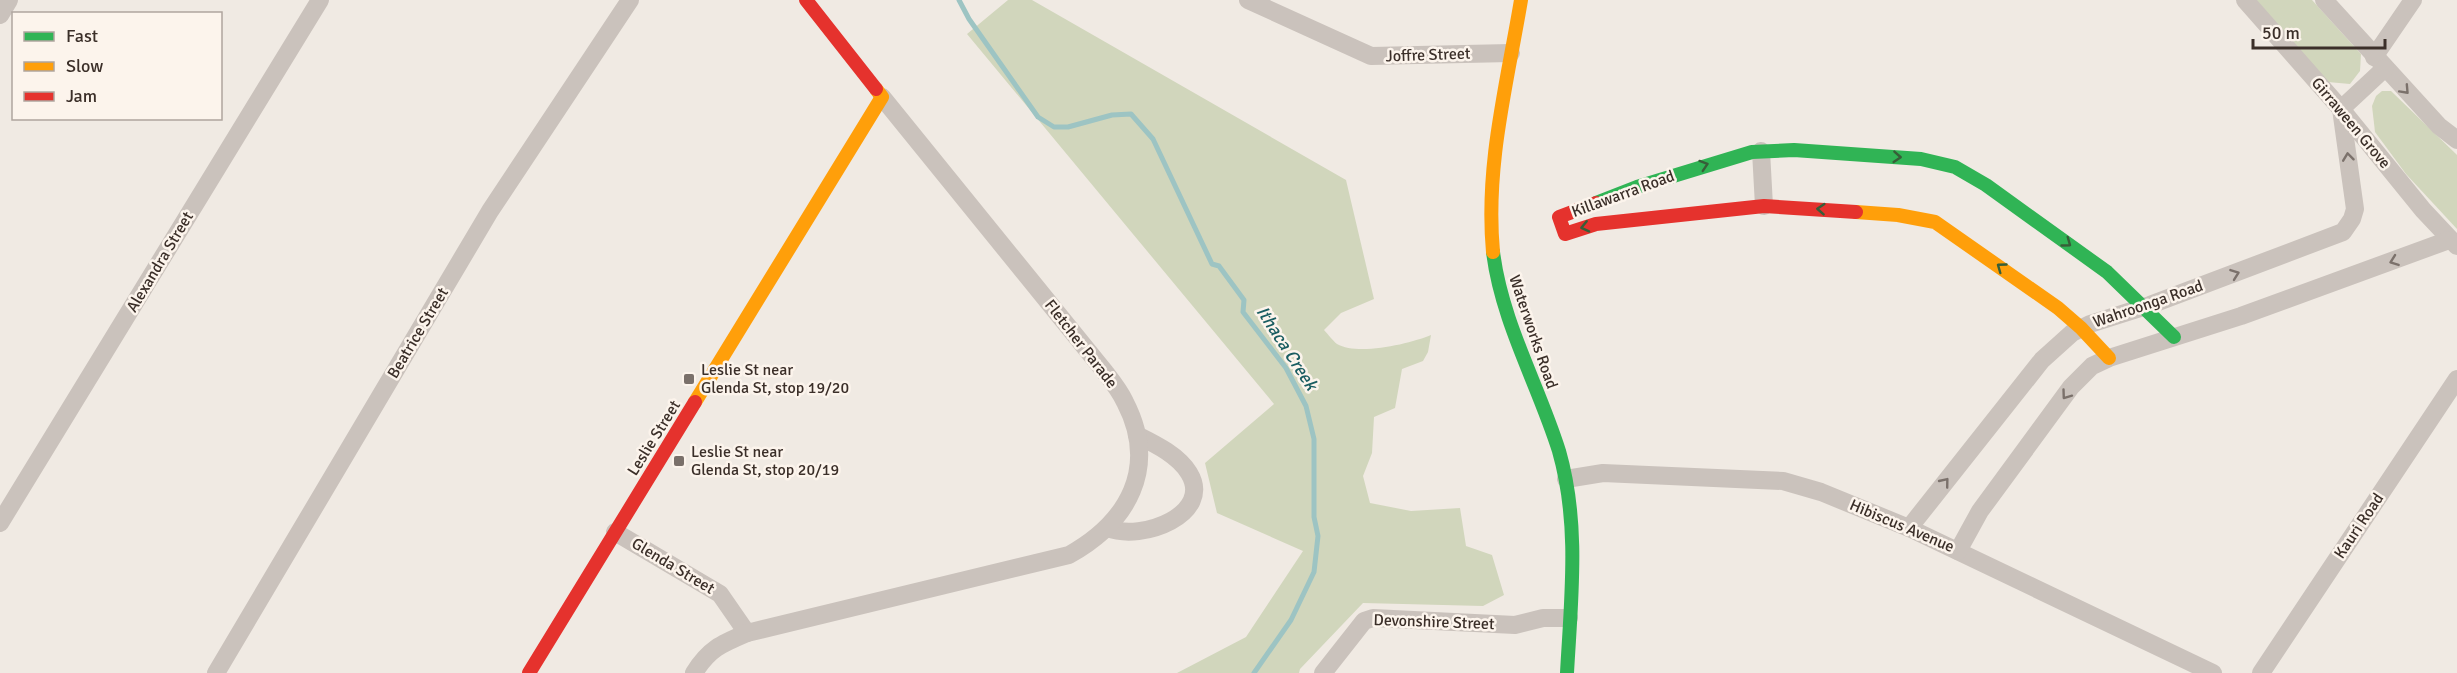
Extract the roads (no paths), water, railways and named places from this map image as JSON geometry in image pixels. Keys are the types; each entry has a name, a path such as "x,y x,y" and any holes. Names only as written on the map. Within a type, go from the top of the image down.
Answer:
{"street":[{"path":"0,15 9,0"},
{"name":"Alexandra Street","path":"0,523 320,0"},
{"name":"Beatrice Street","path":"216,673 490,211 630,0"},
{"name":"Fletcher Parade","path":"694,673 704,658 719,644 747,633 1069,555 1086,546 1108,528 1127,503 1135,482 1139,459 1137,435 1126,402 1105,372 806,0"},
{"name":"Waterworks Road","path":"1521,0 1492,165 1489,214 1493,256 1508,317 1555,441 1566,479 1572,530 1567,673"},
{"name":"Girraween Grove","path":"2245,0 2342,110 2453,243"},
{"path":"2324,0 2439,126 2457,140"},
{"path":"2342,110 2380,62 2413,0"},
{"name":"Joffre Street","path":"1259,2 1371,56 1511,52"},
{"name":"Leslie Street","path":"529,673 882,97"},
{"name":"Wahroonga Road","path":"1909,528 2042,360 2059,343 2081,328 2142,308 2343,232 2352,219 2355,209 2342,110"},
{"name":"Killawarra Road","path":"2109,358 2081,328 2048,301 1935,222 1898,215 1764,206 1627,220 1582,227 1565,234 1558,217 1609,197 1725,158 1761,151 1794,150 1921,159 1955,167 1986,185 2107,272 2174,338"},
{"path":"1761,151 1764,206"},
{"path":"1609,197 1614,213 1627,220"},
{"path":"1958,551 1980,511 2071,387 2087,370 2109,358 2241,316 2453,243"},
{"name":"Kauri Road","path":"2261,673 2457,379"},
{"path":"1108,528 1119,533 1137,533 1156,529 1172,521 1184,511 1192,496 1193,483 1189,473 1181,464 1158,445 1137,435"},
{"name":"Hibiscus Avenue","path":"1566,479 1603,473 1783,481 1821,492 1909,528 2213,673"},
{"name":"Glenda Street","path":"615,531 720,594 747,633"},
{"name":"Devonshire Street","path":"1323,673 1364,621 1373,618 1515,625 1543,618 1569,618"}],"waterway":[{"name":"Ithaca Creek","path":"959,0 969,19 1038,117 1054,127 1068,127 1112,115 1131,114 1153,139 1212,264 1219,266 1244,300 1243,312 1286,368 1306,406 1314,439 1314,517 1318,536 1314,572 1291,620 1254,673"}],"place":[{"name":"Leslie St near Glenda St, stop 19/20","path":"689,379"},
{"name":"Leslie St near Glenda St, stop 20/19","path":"679,461"}]}
